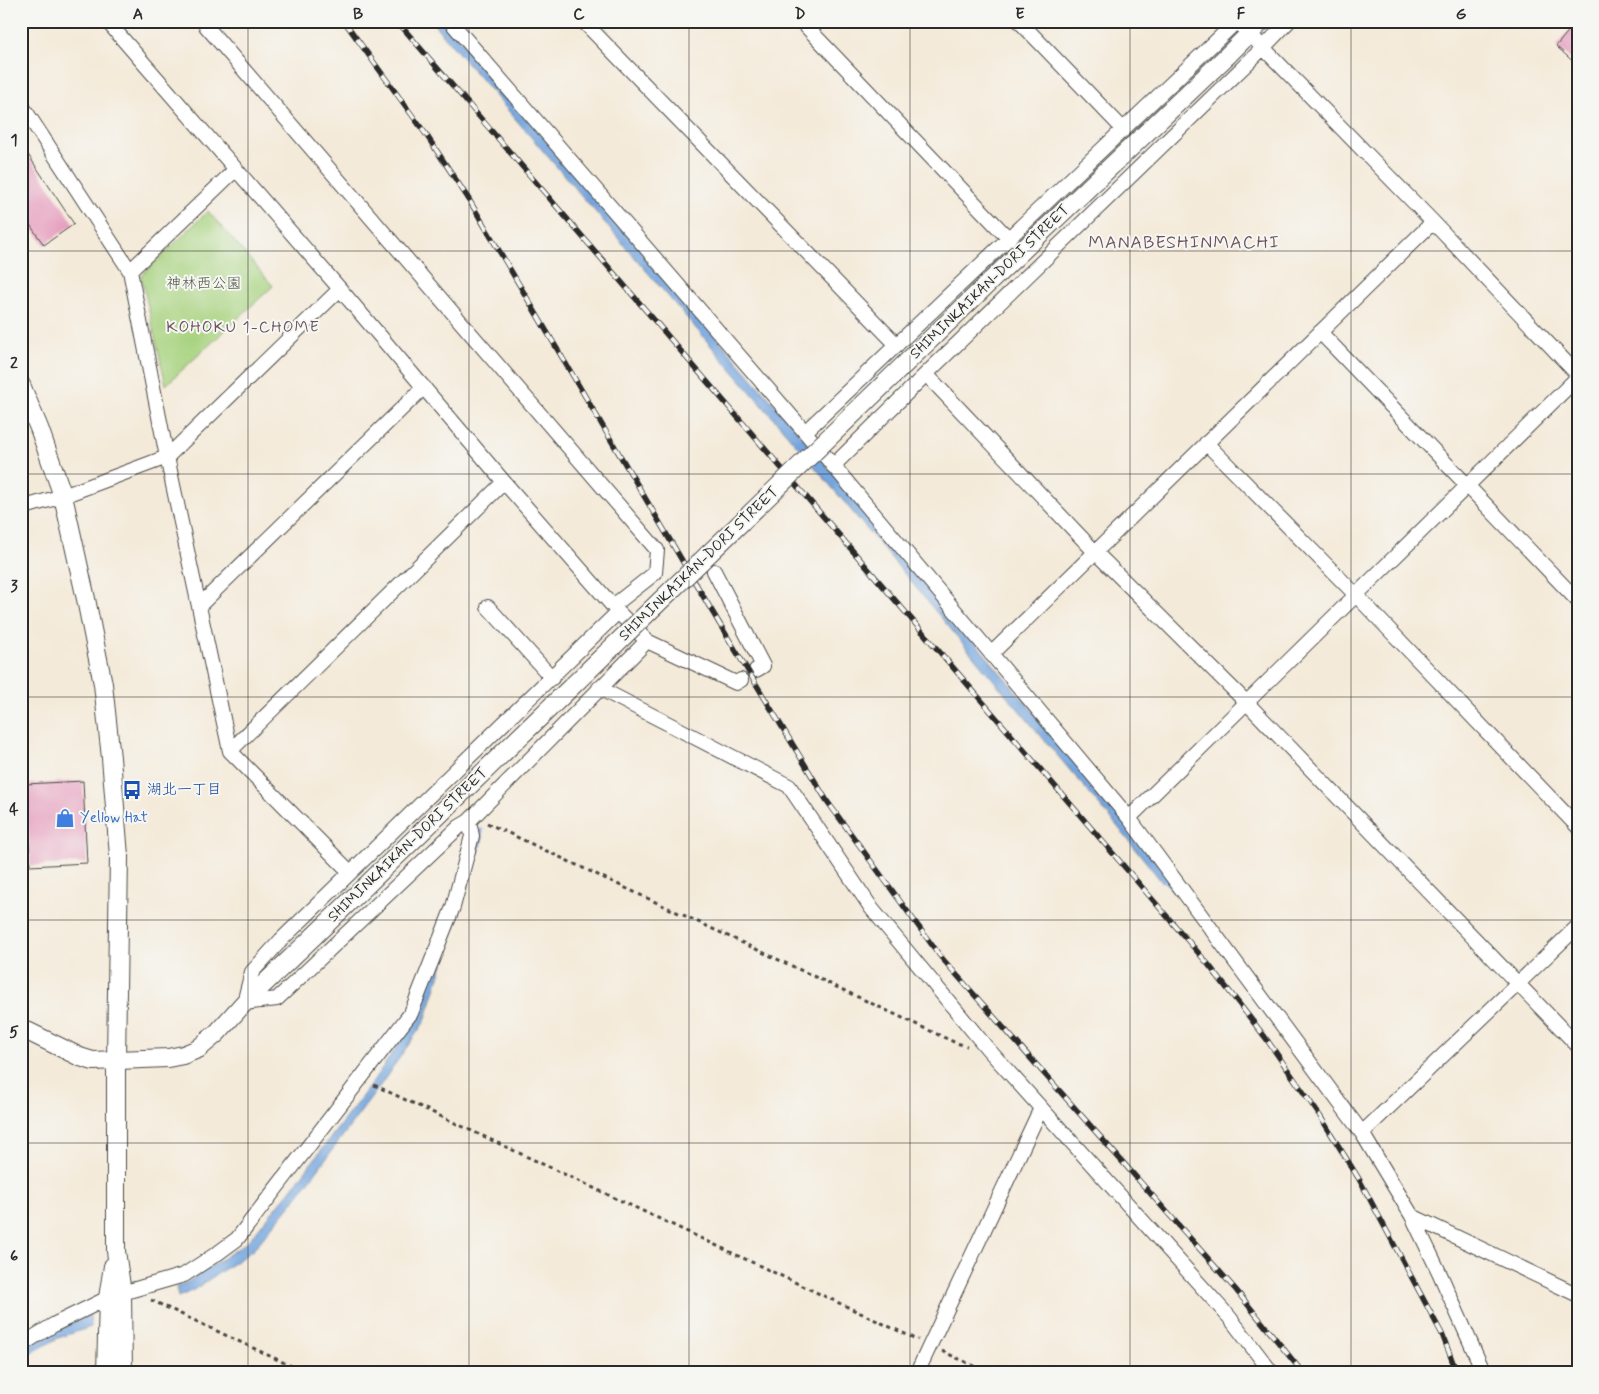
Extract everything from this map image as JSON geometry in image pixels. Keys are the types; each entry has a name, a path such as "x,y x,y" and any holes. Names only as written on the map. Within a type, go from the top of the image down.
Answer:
{"street":[{"path":"107,21 340,288 504,482 616,609 647,641 736,683 741,680"},
{"path":"450,21 805,432 1129,818 1362,1133 1412,1216 1484,1373"},
{"path":"584,21 896,345"},
{"path":"802,21 1009,239"},
{"path":"1019,21 1124,130"},
{"path":"805,432 1237,21 1256,27 1263,48 1433,222 1578,376 1129,818"},
{"path":"832,466 1289,21"},
{"path":"206,26 658,550 655,573 616,609 552,678 281,940 252,972 244,1003 277,999 459,827 471,819 647,641"},
{"name":"SHIMINKAIKAN-DORI STREET","path":"21,1028 80,1057 93,1061 168,1058 184,1055 198,1049 1256,27"},
{"path":"21,104 130,271 167,457 230,751 350,872"},
{"path":"130,271 236,169"},
{"path":"991,654 1433,222"},
{"path":"21,508 63,496 167,457 340,288"},
{"path":"1320,332 1578,601"},
{"path":"926,374 1095,552 1246,702 1578,1046"},
{"path":"21,385 39,428 63,496 86,599 102,684 111,758 119,856 116,1251 121,1294 123,1373"},
{"path":"199,606 424,388"},
{"path":"1206,443 1356,595 1578,827"},
{"path":"230,751 504,482"},
{"path":"714,571 763,666 756,670"},
{"path":"488,607 552,678"},
{"path":"599,688 788,786 872,909 992,1053 1230,1318 1272,1373"},
{"path":"21,1345 56,1324 121,1294 184,1275 236,1240 411,1013 453,907 472,836 471,819"},
{"path":"1362,1133 1578,926"},
{"path":"917,1373 1041,1108"},
{"path":"1412,1216 1578,1295"},
{"path":"106,1373 121,1294"}],"path":[{"path":"471,819 956,1043 992,1053"},
{"path":"360,1078 989,1373"},
{"path":"121,1294 171,1311 306,1373"}],"green space":[{"name":"神林西公園","path":"208,211 273,286 166,385 141,276"}],"water":[{"path":"431,21 444,21 801,435 1125,821 1169,877 1162,882 1118,827 793,441"},
{"path":"483,837 425,1021 377,1090 298,1196 253,1250 192,1291 178,1297 176,1287 188,1282 247,1242 291,1190 369,1087 417,1017 473,841"},
{"path":"90,1315 91,1327 58,1338 21,1359 21,1349 58,1328"}],"building":[{"path":"1578,21 1578,66 1556,46"},
{"path":"21,144 74,224 44,245 21,212"},
{"path":"83,781 87,863 30,866 26,784"}],"waterway":[{"path":"477,845 481,831"},
{"path":"1162,875 1174,890"}],"railway":[{"path":"344,21 425,133 468,198 719,623 827,801 940,956 1236,1290 1303,1373"},
{"path":"397,21 1208,964 1265,1037 1320,1116 1359,1179 1442,1334 1457,1373"}],"place":[{"name":"湖北一丁目","path":"132,790"},
{"name":"Yellow Hat","path":"65,818"}],"district":[{"name":"MANABESHINMACHI","path":"1184,243"},
{"name":"KOHOKU 1-CHOME","path":"243,327"}]}
